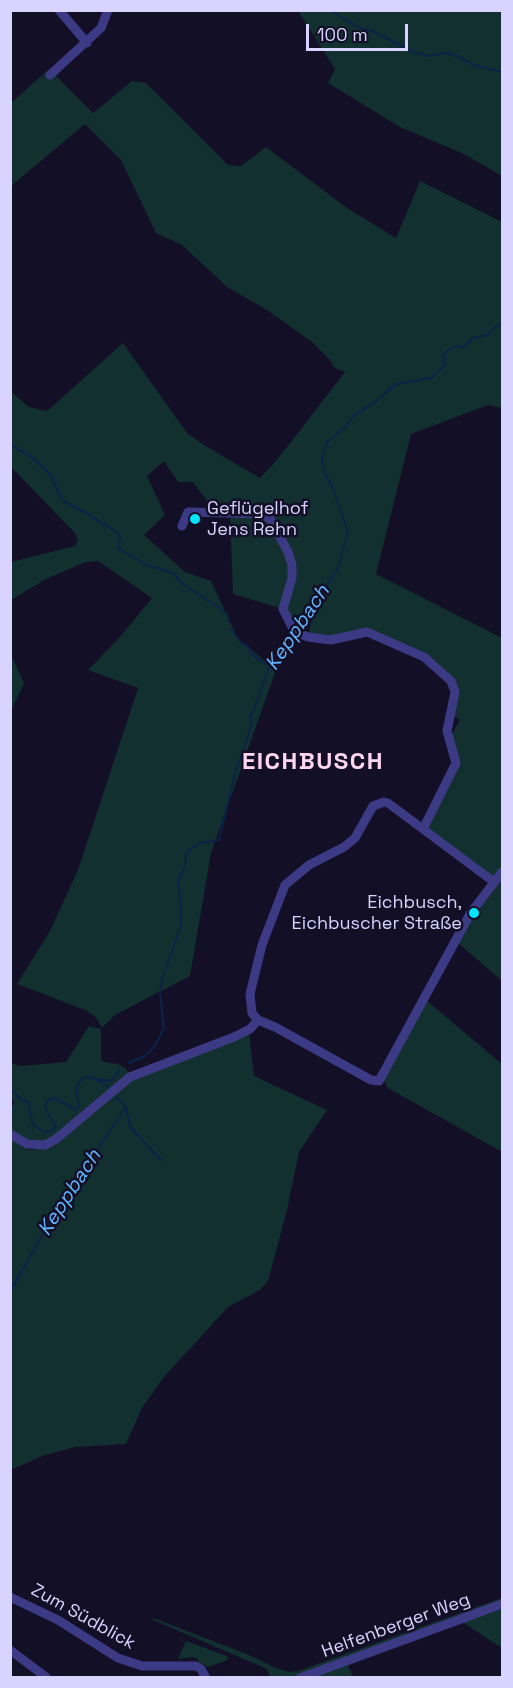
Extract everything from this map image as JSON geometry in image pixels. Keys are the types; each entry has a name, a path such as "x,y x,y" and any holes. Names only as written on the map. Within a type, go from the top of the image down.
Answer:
{"street":[{"path":"59,10 87,43"},
{"path":"50,75 101,28 108,10"},
{"path":"182,526 188,512 263,514 270,519 288,552 292,566 292,578 283,609 301,634 331,640 367,632 424,657 451,681 455,692 447,731 456,763 423,829"},
{"path":"494,882 388,803 373,806 355,838 344,847 309,865 285,885 262,945 250,994 252,1013 258,1020 371,1080 379,1081 470,914 502,872"},
{"path":"10,1134 27,1144 45,1145 56,1139 130,1077 234,1037 250,1029 258,1020"},
{"name":"Zum Südblick","path":"10,1597 57,1620 118,1658 156,1668 196,1666 206,1677"},
{"name":"Helfenberger Weg","path":"300,1677 502,1605"},
{"path":"10,1650 46,1677"}],"green space":[{"path":"298,11 502,11 502,176 464,154 400,127 328,83 335,69"},
{"path":"49,69 93,113 132,81 146,83 228,165 241,166 266,147 347,208 396,238 420,181 502,222 502,408 488,405 411,434 376,574 502,638 502,981 457,942 494,886 423,829 456,763 452,734 460,720 449,713 455,692 424,657 367,632 347,636 308,637 316,600 307,607 292,628 283,609 233,594 230,514 215,512 193,482 178,482 164,461 147,476 165,515 144,535 185,572 211,581 238,639 276,670 211,853 190,976 115,1015 102,1028 95,1016 85,1010 17,984 50,931 78,870 138,688 88,670 120,637 152,598 98,561 86,562 46,579 11,600 11,562 75,546 78,540 75,533 11,467 10,391 29,407 47,411 123,343 187,433 260,478 276,461 345,372 335,368 312,342 267,310 227,287 182,245 156,233 121,160 85,124 11,186 11,103"},
{"path":"10,653 24,683 11,711 11,688"},
{"path":"426,1000 502,1064 502,1152 388,1088 384,1081"},
{"path":"89,1026 101,1029 101,1060 125,1068 134,1079 249,1033 254,1076 327,1110 299,1152 287,1210 268,1281 260,1290 228,1307 164,1377 142,1408 126,1444 75,1447 42,1456 11,1470 11,1138 22,1147 31,1150 43,1148 11,1130 11,1110 14,1101 11,1099 11,1063 20,1066 66,1062"},
{"path":"502,1598 502,1602 293,1677 270,1677 267,1669 151,1619 289,1672 298,1671"},
{"path":"502,1609 502,1648 462,1622"},
{"path":"186,1641 227,1656 228,1660 208,1667 192,1657 178,1659"},
{"path":"348,1665 353,1677 312,1678"}],"waterway":[{"path":"330,10 358,27 372,31 413,52 429,56 446,53 460,57 473,65 502,72"},
{"name":"Keppbach","path":"298,629 338,568 348,532 332,486 324,472 322,458 327,442 345,427 354,415 375,402 396,384 431,378 443,367 445,363 443,356 446,352 455,346 464,347 473,338 488,335 495,327 502,324"},
{"path":"10,444 33,458 51,475 65,502 116,532 121,537 119,549 147,565 173,573 183,584 227,613 229,622"},
{"path":"231,628 252,654 270,665"},
{"name":"Keppbach","path":"129,1063 145,1056 155,1046 164,1028 160,994 162,980 181,926 178,883 185,866 186,855 189,850 200,843 219,840 235,773 252,724 250,715 270,665 294,634"},
{"name":"Keppbach","path":"109,1087 93,1078 113,1080 120,1069"},
{"path":"10,1088 21,1100 28,1102 33,1125 44,1132 52,1131 55,1126 46,1110 45,1105 49,1100 54,1098 77,1110 79,1106 76,1090 80,1081 85,1077 93,1078"},
{"name":"Keppbach","path":"10,1292 55,1213 126,1107 117,1098"},
{"path":"126,1107 130,1127 161,1160"}],"place":[{"name":"Geflügelhof Jens Rehn","path":"195,519"},
{"name":"Eichbusch, Eichbuscher Straße","path":"474,913"}],"district":[{"name":"EICHBUSCH","path":"313,762"}]}
